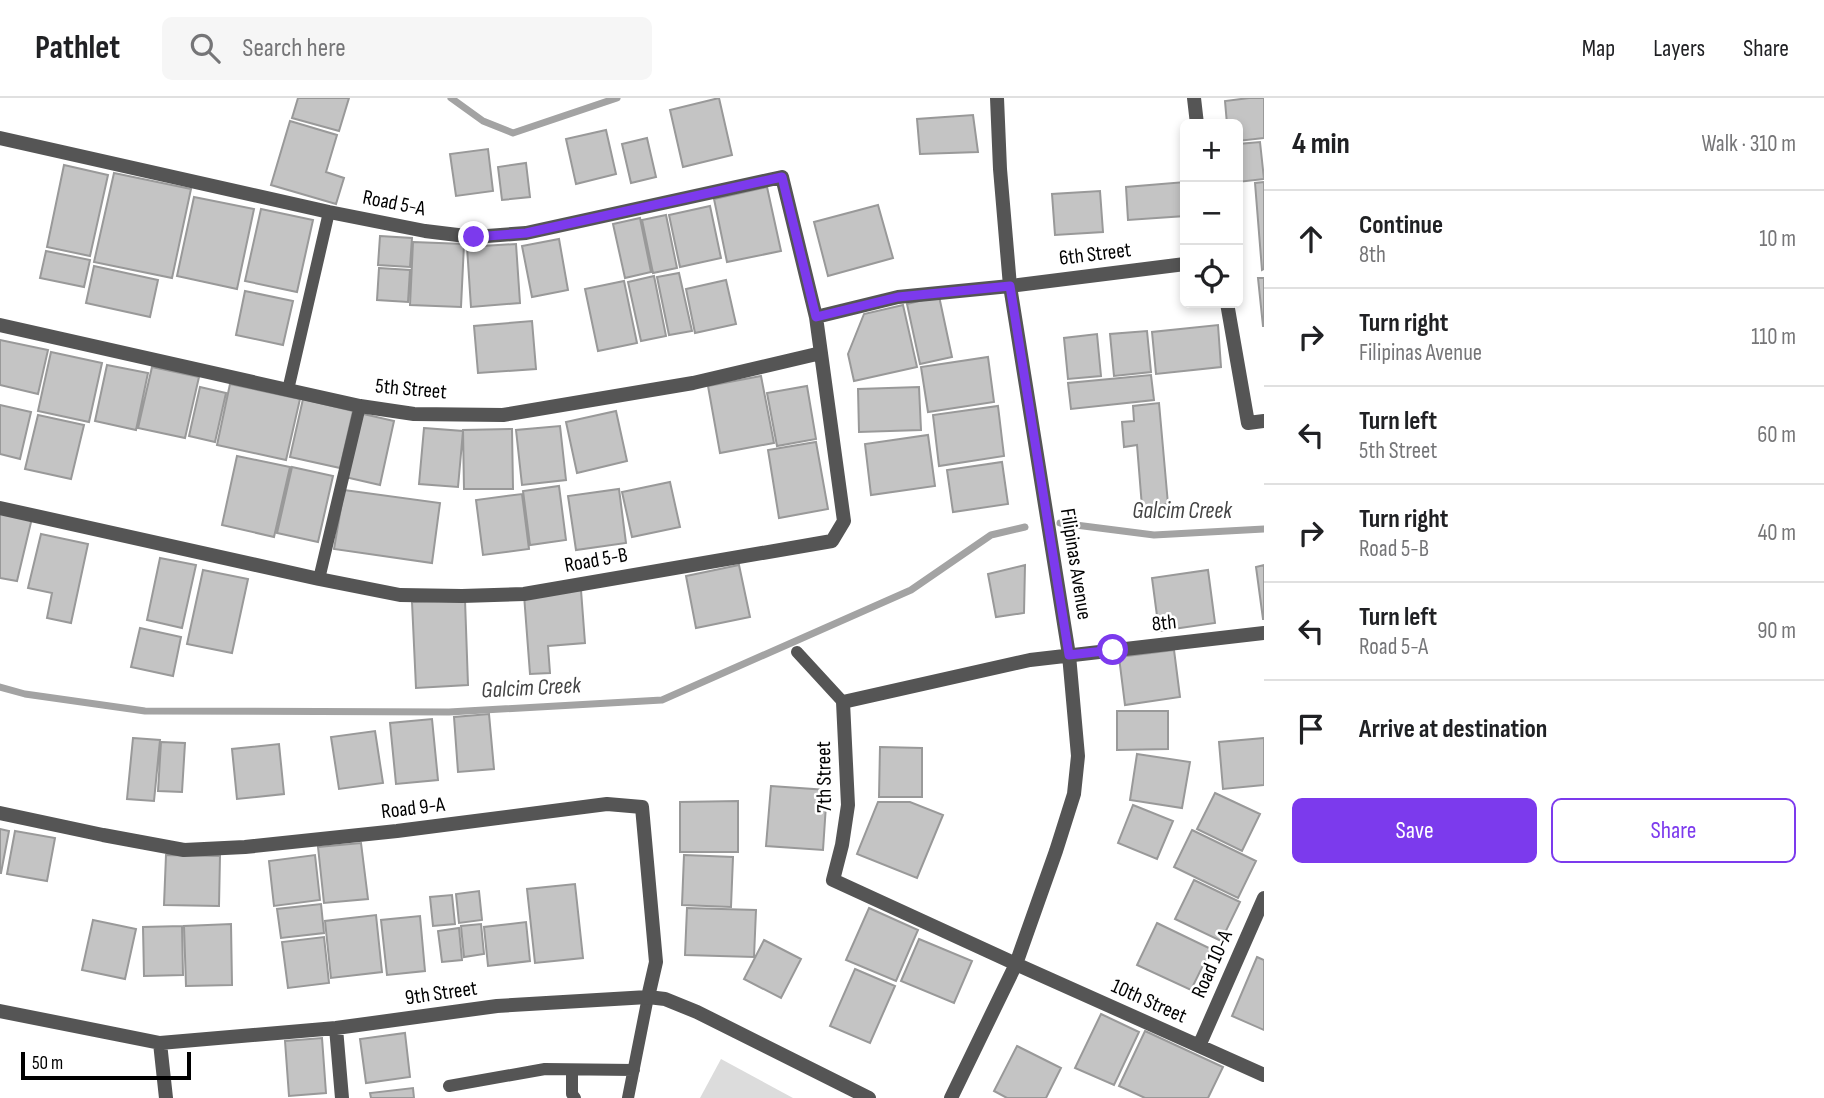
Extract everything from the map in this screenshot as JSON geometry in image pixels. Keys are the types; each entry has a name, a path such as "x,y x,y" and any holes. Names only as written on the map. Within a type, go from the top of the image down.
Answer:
{"street":[{"name":"Filipinas Avenue","path":"951,1098 1016,964 1074,794 1078,756 1069,655 1010,286 997,98"},
{"path":"1194,98 1197,119"},
{"name":"Road 5-A","path":"0,138 329,212 425,231 474,237 526,233 782,177"},
{"name":"Road 5-B","path":"0,508 400,595 524,594 832,541 844,521 816,317 782,177"},
{"name":"6th Street","path":"1010,286 1180,265"},
{"path":"816,317 898,297 1010,286"},
{"path":"1228,308 1248,423 1264,421"},
{"name":"5th Street","path":"0,325 360,406 414,414 503,415 693,383 821,354"},
{"name":"8th","path":"1069,655 1264,633"},
{"path":"843,702 1030,660 1069,655"},
{"name":"7th Street","path":"843,702 848,805 833,880 1016,964"},
{"name":"Road 9-A","path":"0,813 184,850 245,847 397,831 607,804 642,807 656,962 648,997"},
{"name":"Road 10-A","path":"1199,1046 1264,898"},
{"name":"10th Street","path":"1016,964 1264,1075"},
{"name":"9th Street","path":"0,1011 160,1043 336,1028 498,1006 648,997 664,999 697,1012 869,1098"},
{"path":"336,1028 342,1098"},
{"path":"160,1043 166,1098"}],"lane":[{"path":"288,390 329,212"},
{"path":"319,579 360,406"},
{"path":"797,652 843,702"},
{"path":"628,1098 648,997"},
{"path":"449,1086 545,1069 634,1070"},
{"path":"572,1070 572,1094 575,1098"}],"shaded area":[{"path":"721,1059 793,1098 700,1098"}],"building":[{"path":"298,98 349,98 339,131 292,118"},
{"path":"719,98 732,155 683,167 670,110"},
{"path":"1264,98 1264,138 1243,140 1243,119 1227,119 1225,101"},
{"path":"973,115 978,152 920,154 917,119"},
{"path":"290,121 337,135 326,172 344,178 336,204 271,185"},
{"path":"606,130 616,174 576,184 566,139"},
{"path":"647,138 656,177 631,183 622,144"},
{"path":"1260,142 1264,179 1243,181 1243,144"},
{"path":"488,149 493,191 456,196 450,154"},
{"path":"526,163 530,197 502,200 498,167"},
{"path":"64,165 108,175 90,256 47,247"},
{"path":"114,173 191,189 172,278 94,262"},
{"path":"1180,182 1180,216 1128,220 1126,187"},
{"path":"1264,182 1264,269 1262,270 1255,183"},
{"path":"767,187 781,251 727,262 714,199"},
{"path":"1100,191 1103,232 1055,235 1052,194"},
{"path":"194,197 254,209 237,289 177,276"},
{"path":"878,205 893,258 828,276 814,222"},
{"path":"710,206 721,258 680,267 669,215"},
{"path":"261,209 313,220 297,292 245,281"},
{"path":"666,215 677,268 653,273 642,220"},
{"path":"640,218 651,272 625,278 613,224"},
{"path":"380,236 412,238 410,267 378,265"},
{"path":"559,239 568,290 532,297 522,246"},
{"path":"413,242 464,244 461,307 410,305"},
{"path":"516,244 520,303 471,307 467,247"},
{"path":"46,251 90,260 84,287 40,278"},
{"path":"94,266 158,280 150,317 86,303"},
{"path":"379,268 410,270 408,302 377,300"},
{"path":"679,273 692,331 669,335 657,277"},
{"path":"654,276 666,336 641,341 628,282"},
{"path":"1258,278 1264,278 1264,326 1263,326"},
{"path":"726,280 736,324 695,333 686,289"},
{"path":"624,281 637,343 598,351 585,289"},
{"path":"245,291 293,301 283,345 236,335"},
{"path":"939,296 952,357 920,364 907,304"},
{"path":"903,305 917,367 854,381 848,354 864,314"},
{"path":"532,321 536,369 478,373 474,326"},
{"path":"1218,325 1221,367 1156,374 1152,332"},
{"path":"1147,331 1151,372 1114,376 1110,334"},
{"path":"1097,334 1101,376 1068,379 1064,338"},
{"path":"0,340 48,350 38,394 0,385"},
{"path":"51,352 102,363 89,422 38,411"},
{"path":"988,357 994,402 928,412 921,367"},
{"path":"107,365 148,373 136,430 95,421"},
{"path":"152,367 199,377 185,438 138,428"},
{"path":"1151,375 1154,400 1071,409 1068,383"},
{"path":"761,376 774,443 720,453 708,386"},
{"path":"230,384 300,399 286,460 217,445"},
{"path":"807,386 816,439 777,446 767,393"},
{"path":"200,387 226,393 215,442 189,436"},
{"path":"919,387 921,430 859,432 858,389"},
{"path":"303,399 353,411 340,468 290,457"},
{"path":"1159,403 1168,504 1142,507 1137,445 1124,447 1122,422 1134,421 1133,406"},
{"path":"0,405 31,412 20,459 0,454"},
{"path":"998,406 1004,456 939,466 933,415"},
{"path":"616,411 627,461 577,473 566,422"},
{"path":"359,413 394,421 380,485 345,477"},
{"path":"38,415 84,425 71,479 25,469"},
{"path":"560,426 566,480 522,485 516,430"},
{"path":"424,428 463,431 458,487 419,484"},
{"path":"512,429 513,489 464,489 463,430"},
{"path":"928,435 935,486 871,495 865,444"},
{"path":"816,442 828,509 779,518 768,450"},
{"path":"237,456 290,467 274,537 222,525"},
{"path":"1002,462 1008,504 953,512 947,470"},
{"path":"292,467 333,476 318,542 277,533"},
{"path":"670,482 680,527 632,537 622,492"},
{"path":"559,486 566,540 530,545 523,491"},
{"path":"619,489 626,543 576,550 568,496"},
{"path":"344,490 440,503 432,563 334,549"},
{"path":"522,494 529,549 483,555 476,500"},
{"path":"0,511 32,518 17,581 0,578"},
{"path":"41,534 88,544 71,623 47,618 52,593 28,588"},
{"path":"160,558 196,565 182,628 147,620"},
{"path":"739,565 750,617 696,628 686,576"},
{"path":"1025,565 1024,613 996,617 988,574"},
{"path":"1264,565 1264,619 1263,619 1256,567"},
{"path":"203,570 248,579 232,653 187,644"},
{"path":"1208,570 1215,623 1159,631 1152,578"},
{"path":"581,590 585,643 548,646 550,673 530,674 524,595"},
{"path":"465,600 468,685 416,688 412,602"},
{"path":"140,628 181,637 173,676 131,667"},
{"path":"1174,650 1180,697 1125,705 1119,657"},
{"path":"1117,711 1168,711 1168,749 1117,750"},
{"path":"489,714 494,769 458,772 454,717"},
{"path":"432,719 438,780 396,784 390,723"},
{"path":"375,731 383,783 339,789 331,737"},
{"path":"133,738 160,740 154,801 127,799"},
{"path":"1264,738 1264,785 1223,789 1219,742"},
{"path":"161,742 185,743 182,792 158,791"},
{"path":"279,744 284,794 237,799 232,749"},
{"path":"880,747 922,748 922,797 879,797"},
{"path":"1137,754 1190,762 1182,808 1130,800"},
{"path":"771,786 827,790 823,850 766,846"},
{"path":"1215,793 1260,814 1242,851 1197,829"},
{"path":"738,801 738,852 680,852 680,802"},
{"path":"878,802 910,802 943,815 917,878 857,854"},
{"path":"1133,805 1173,821 1157,859 1118,843"},
{"path":"0,829 9,831 1,873 0,873"},
{"path":"1192,830 1256,861 1238,898 1174,867"},
{"path":"15,831 55,838 47,881 7,874"},
{"path":"361,843 368,899 324,903 318,847"},
{"path":"166,855 220,856 219,906 164,905"},
{"path":"315,855 320,900 274,906 269,861"},
{"path":"684,855 733,857 731,907 682,905"},
{"path":"1194,880 1240,902 1221,941 1175,919"},
{"path":"575,884 583,958 535,963 527,889"},
{"path":"479,891 482,920 459,923 456,894"},
{"path":"452,895 455,924 433,926 430,897"},
{"path":"321,904 324,933 281,938 277,909"},
{"path":"687,908 756,910 754,957 685,955"},
{"path":"869,908 918,930 896,981 846,960"},
{"path":"376,915 382,972 331,978 325,921"},
{"path":"420,916 425,971 387,975 381,920"},
{"path":"93,920 136,929 125,979 82,970"},
{"path":"526,922 530,961 488,966 484,927"},
{"path":"1157,923 1211,949 1191,990 1137,965"},
{"path":"231,924 232,985 186,986 184,926"},
{"path":"481,924 484,954 464,957 461,926"},
{"path":"182,926 183,975 144,976 143,927"},
{"path":"459,928 462,960 442,962 438,931"},
{"path":"324,937 329,983 288,988 282,942"},
{"path":"919,939 972,961 954,1003 901,981"},
{"path":"764,940 801,959 781,998 744,979"},
{"path":"1257,957 1264,960 1264,1030 1232,1016"},
{"path":"855,969 895,986 870,1043 830,1026"},
{"path":"1101,1014 1139,1032 1114,1085 1075,1068"},
{"path":"1145,1031 1223,1067 1208,1098 1145,1098 1119,1086"},
{"path":"405,1033 410,1077 366,1083 360,1039"},
{"path":"322,1038 326,1093 289,1096 285,1041"},
{"path":"1017,1046 1061,1068 1046,1098 1007,1098 994,1091"},
{"path":"413,1088 414,1098 371,1098 370,1093"}],"waterway":[{"name":"Galcim Creek","path":"451,98 483,121 513,133 617,98"},
{"name":"Galcim Creek","path":"1060,523 1154,535 1264,529"},
{"name":"Galcim Creek","path":"0,687 25,694 145,711 449,712 662,700 911,590 991,535 1025,527"}],"route":[{"path":"474,237 526,233 782,177 816,317 898,297 1010,286 1069,655 1113,650"}]}
